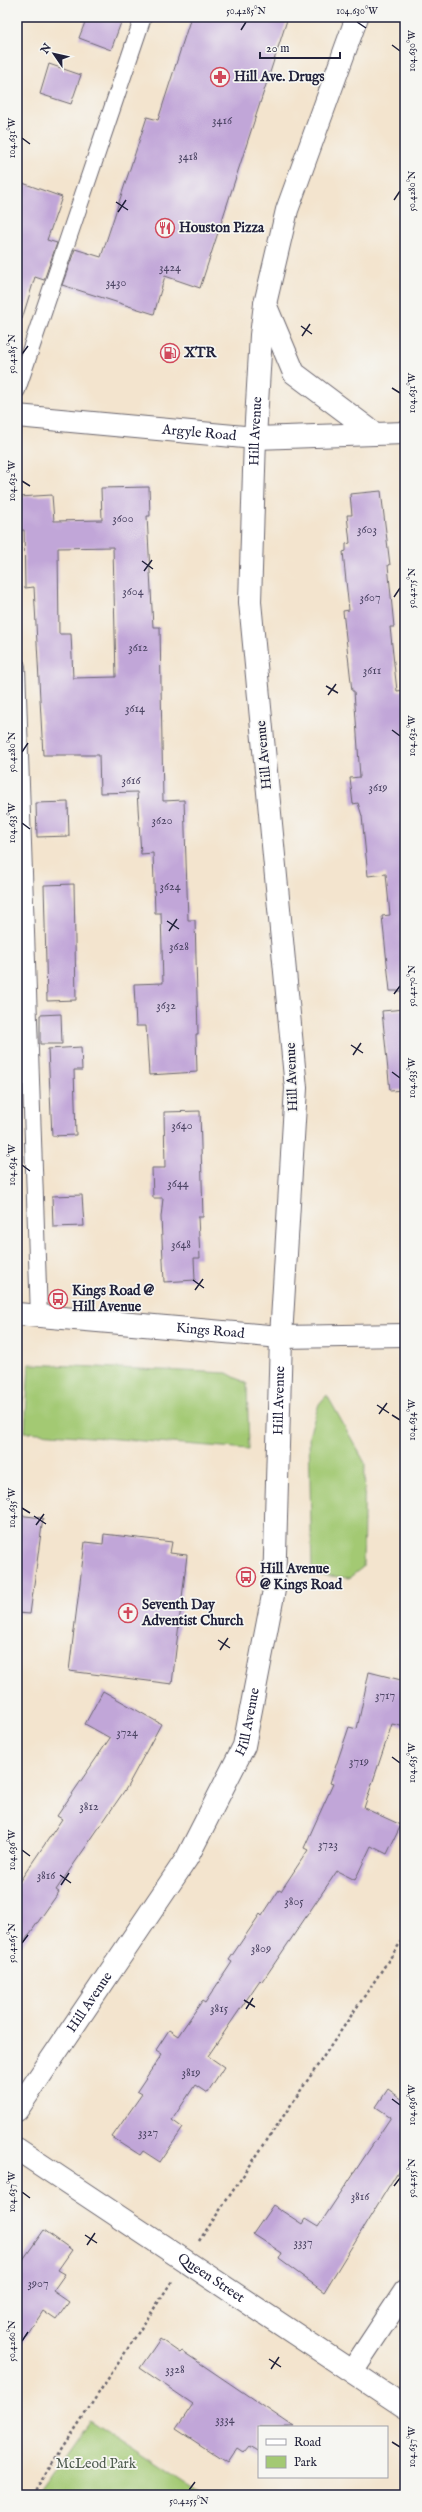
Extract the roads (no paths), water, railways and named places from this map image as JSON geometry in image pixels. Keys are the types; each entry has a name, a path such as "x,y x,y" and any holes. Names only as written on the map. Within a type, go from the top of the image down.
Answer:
{"street":[{"name":"Hill Avenue","path":"17,2110 187,1858 244,1746 274,1590 281,1337 296,1088 250,602 255,438 261,335 265,304 287,210 357,17"},
{"path":"265,304 294,373 374,433"},
{"name":"Argyle Road","path":"17,416 255,438 405,433"},
{"name":"Kings Road","path":"17,1314 281,1337 405,1335"},
{"name":"Queen Street","path":"17,2149 405,2407"},
{"path":"352,2371 405,2291"}],"lane":[{"path":"17,390 143,17"},
{"path":"17,666 39,1316"}],"place":[{"name":"Hill Ave. Drugs","path":"220,77"},
{"name":"Houston Pizza","path":"165,228"},
{"name":"XTR","path":"170,353"},
{"name":"Kings Road @ Hill Avenue","path":"58,1299"},
{"name":"Hill Avenue @ Kings Road","path":"246,1577"},
{"name":"Seventh Day Adventist Church","path":"128,1613"}],"park label":[{"name":"McLeod Park","path":"96,2464"}]}
